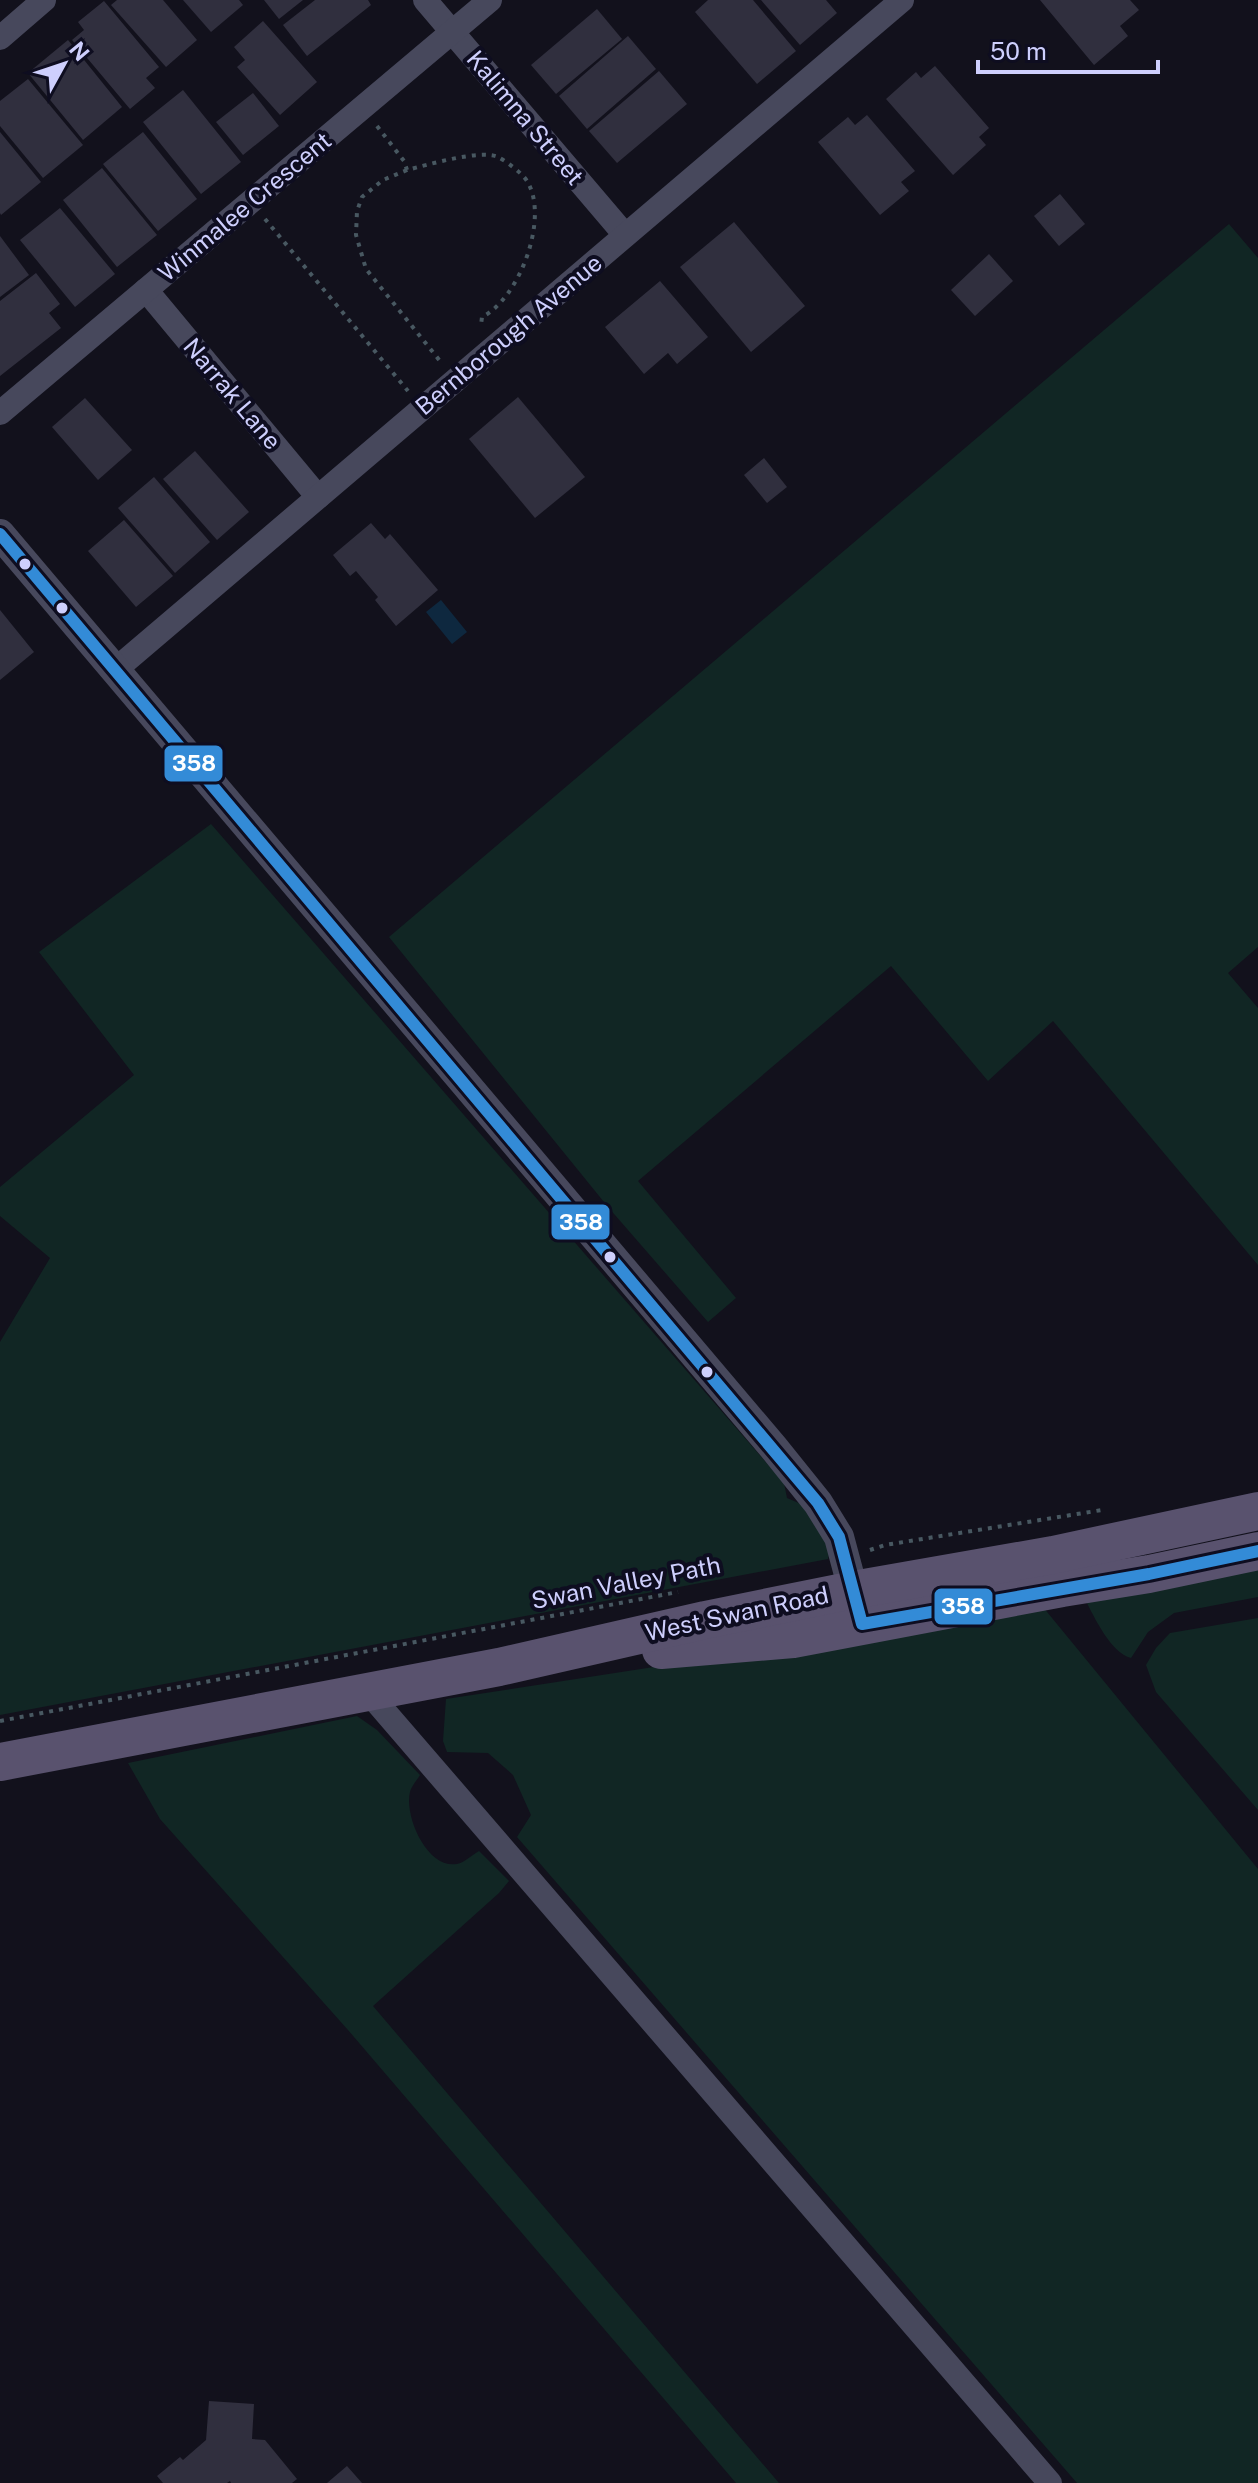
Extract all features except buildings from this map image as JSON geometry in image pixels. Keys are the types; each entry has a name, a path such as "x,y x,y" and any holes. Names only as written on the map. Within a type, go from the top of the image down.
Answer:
{"main road":[{"name":"West Swan Road","path":"0,1762 499,1667 705,1620 1053,1555 1258,1511"},
{"name":"West Swan Road","path":"854,1591 1149,1574 1258,1551"}],"street":[{"path":"0,38 44,0"},
{"name":"Kalimna Street","path":"425,0 625,235"},
{"name":"Winmalee Crescent","path":"0,413 490,0"},
{"name":"Bernborough Avenue","path":"115,670 902,0"},
{"name":"Narrak Lane","path":"146,290 318,497"},
{"path":"0,534 773,1447 830,1520 839,1537 854,1591"},
{"path":"367,1691 1050,2483"}],"path":[{"path":"375,124 404,161 407,170"},
{"path":"446,369 366,269 356,235 357,211 362,197 383,180 407,170 467,156 497,156 526,180 535,213 526,258 505,299 482,317 480,330"},
{"path":"263,218 409,392"},
{"path":"854,1591 885,1545 1112,1509"},
{"name":"Swan Valley Path","path":"0,1721 690,1590"}],"green space":[{"path":"1229,224 1258,258 1258,947 1228,973 1258,1008 1258,1265 1053,1021 988,1081 891,966 638,1181 736,1298 708,1322 608,1207 389,937"},
{"path":"211,824 784,1483 787,1498 801,1504 830,1549 828,1559 0,1715 0,1342 50,1258 0,1216 0,1187 134,1075 39,952"},
{"path":"1258,1565 1258,1597 1174,1613 1148,1632 1131,1658 1110,1642 1085,1599"},
{"path":"1043,1607 1258,1869 1258,2483 1077,2483 517,1837 531,1815 513,1775 488,1753 447,1752 443,1741 446,1699"},
{"path":"1258,1618 1258,1810 1156,1692 1146,1665 1170,1633"},
{"path":"357,1716 377,1730 420,1775 411,1790 409,1802 414,1827 427,1850 446,1863 457,1864 479,1851 509,1881 373,2006 779,2483 736,2483 348,2030 160,1819 128,1763"}],"water":[{"path":"441,600 467,632 452,644 426,612"}],"transit line":[{"name":"358","path":"0,534 818,1503 839,1537 862,1624 1149,1574 1258,1551"}]}
